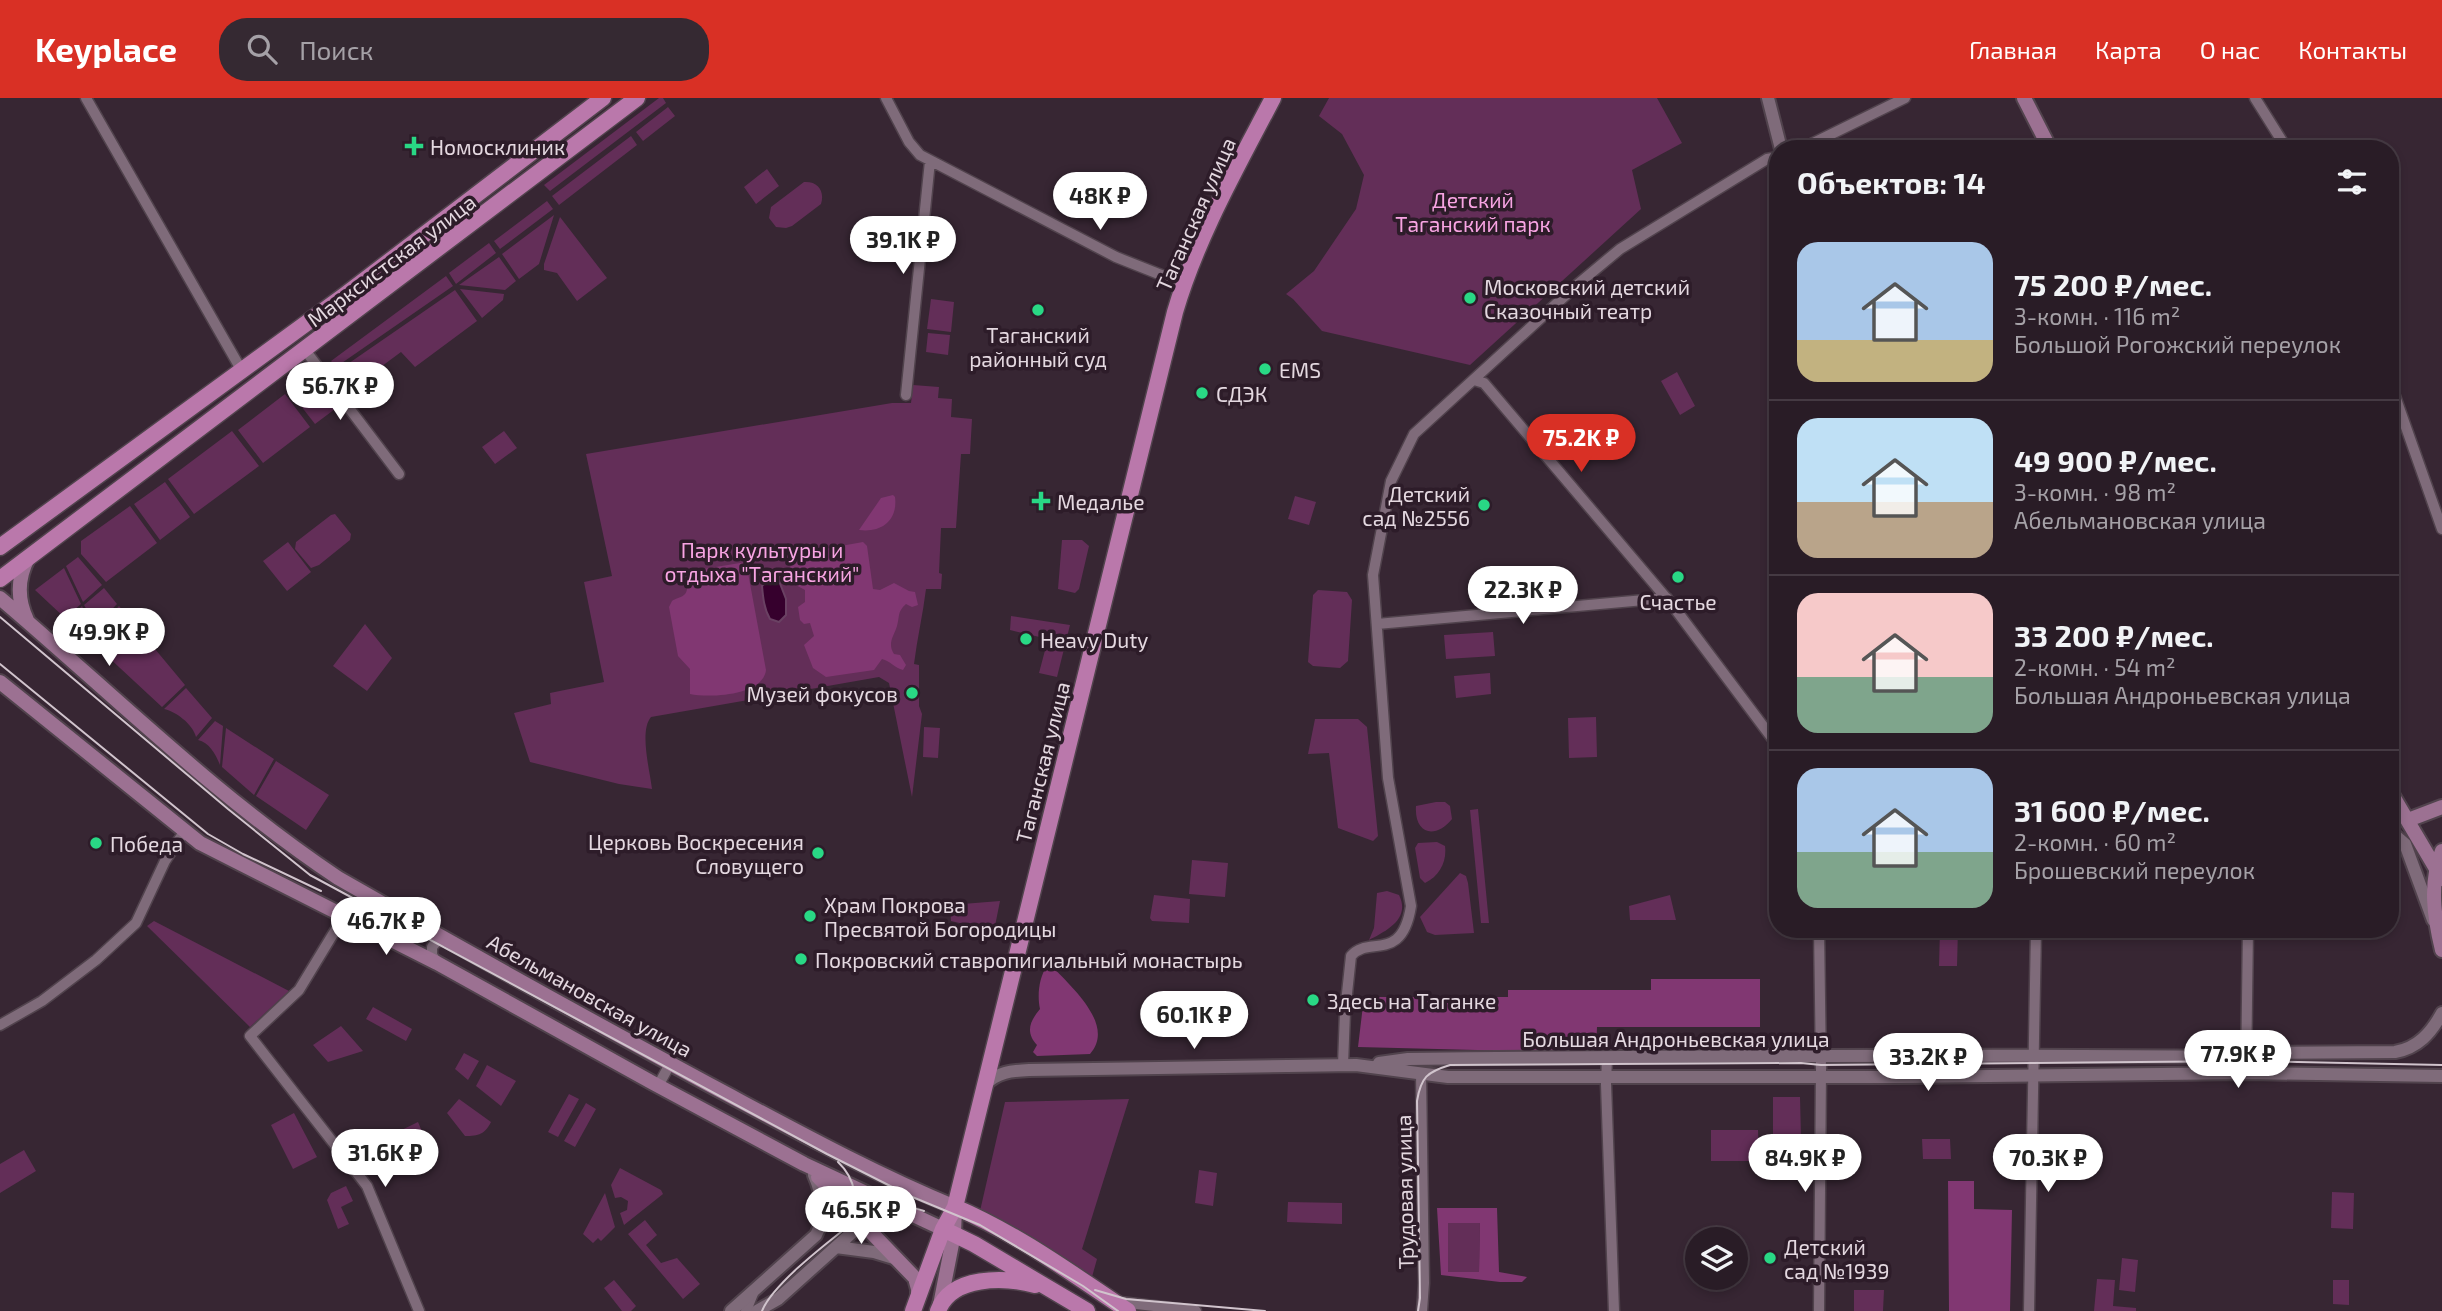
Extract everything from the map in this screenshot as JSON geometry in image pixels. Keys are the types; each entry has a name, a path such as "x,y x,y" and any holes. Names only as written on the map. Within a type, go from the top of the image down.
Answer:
{"main road":[{"name":"Марксистская улица","path":"0,547 356,287 603,98"},
{"name":"Марксистская улица","path":"0,579 637,98"},
{"name":"Таганская улица","path":"916,1304 949,1232 1128,496 1184,284 1229,182 1273,98"},
{"path":"2024,98 2045,140"},
{"path":"27,621 19,590 22,570 28,558"},
{"name":"Абельмановская улица","path":"0,598 183,757 302,854 338,878 670,1064 805,1135 955,1207"},
{"path":"0,682 184,832 222,855 437,963 804,1164 949,1232 1087,1311"},
{"path":"2399,805 2439,873"},
{"path":"2408,820 2442,807"},
{"path":"2442,851 2434,891 2437,930 2442,950"},
{"path":"804,1164 915,1278 918,1289 916,1304"},
{"path":"955,1207 993,1224 1044,1254 1128,1311"},
{"path":"939,1308 949,1232"},
{"path":"939,1308 955,1290 984,1281 1020,1281 1051,1289"}],"street":[{"path":"86,98 242,371"},
{"path":"886,98 909,142 920,155 1116,257 1184,284"},
{"path":"1768,98 1779,140"},
{"path":"1819,140 1905,98"},
{"path":"2255,98 2281,140"},
{"path":"1350,1065 1345,1012 1352,956 1362,949 1388,946 1401,934 1408,922 1411,906 1388,778 1373,575 1391,481 1414,434 1526,330 1620,249 1769,159"},
{"path":"906,395 930,161"},
{"path":"305,350 399,474"},
{"path":"1474,380 1484,383 1667,598 1769,734"},
{"path":"2399,407 2442,529"},
{"path":"1377,624 1667,598"},
{"path":"2399,822 2408,820"},
{"path":"0,1026 42,1001 96,960 136,923 166,861 184,832"},
{"path":"2399,838 2408,850 2437,930"},
{"path":"344,916 299,990 250,1036 367,1186 419,1311"},
{"path":"1819,938 1819,1311"},
{"path":"2029,1311 2036,938"},
{"path":"2246,1073 2248,938"},
{"path":"437,963 432,955 432,947 441,940 449,941"},
{"name":"Большая Андроньевская улица","path":"984,1086 993,1077 1017,1071 1350,1065 1408,1059 1821,1055 2222,1057 2247,1053 2405,1050 2421,1041 2442,1013"},
{"path":"1607,1057 1614,1311"},
{"path":"658,1086 670,1064"},
{"name":"Большая Андроньевская улица","path":"1350,1065 1448,1077 2246,1073 2442,1076"},
{"name":"Трудовая улица","path":"1421,1073 1424,1283 1422,1311"},
{"path":"731,1311 819,1230 821,1195 814,1175 804,1164"},
{"path":"768,1311 863,1222 883,1211 899,1210"},
{"path":"836,1247 874,1252 898,1259"},
{"path":"746,1311 754,1291"},
{"path":"757,1311 778,1300"},
{"path":"1113,1301 1196,1311"}],"green space":[{"path":"659,98 663,98 666,103 550,191 544,185"},
{"name":"Детский Таганский парк","path":"1329,98 1657,98 1682,143 1632,170 1641,209 1470,365 1322,331 1286,294 1314,271 1356,209 1364,175 1342,134 1319,116"},
{"path":"668,107 675,116 643,141 636,132"},
{"path":"631,136 637,145 559,205 552,196"},
{"path":"767,169 779,186 756,204 744,187"},
{"path":"804,182 817,185 822,195 821,204 792,226 776,227 769,218 771,207"},
{"path":"547,201 553,209 500,249 494,241"},
{"path":"554,215 539,264 519,279 502,254"},
{"path":"560,217 607,278 577,301 557,273 544,270"},
{"path":"489,243 496,253 456,284 449,273"},
{"path":"499,257 516,281 505,290 459,285"},
{"path":"446,276 453,286 336,367 331,361"},
{"path":"460,289 504,294 503,300 482,318"},
{"path":"455,290 477,321 415,367 401,352 374,372 339,370"},
{"path":"931,299 954,302 951,332 927,329"},
{"path":"928,333 950,335 948,355 926,352"},
{"path":"1677,372 1695,406 1680,415 1661,381"},
{"path":"314,373 339,406 315,424 290,392"},
{"name":"Парк культуры и отдыха \"Таганский\"","path":"913,385 939,387 938,398 952,399 951,417 972,419 970,454 961,454 956,528 941,528 941,589 926,589 917,645 914,664 919,665 919,706 922,714 912,797 889,683 879,677 651,717 646,741 652,789 619,784 530,762 514,713 551,704 550,693 604,682 584,582 612,576 586,454 892,403 911,403"},
{"path":"285,394 310,427 263,463 238,430"},
{"path":"232,431 259,466 194,514 168,479"},
{"path":"504,431 517,448 495,464 482,447"},
{"path":"165,482 190,517 160,540 134,504"},
{"path":"1295,496 1316,502 1309,525 1288,519"},
{"path":"130,506 157,543 106,582 81,554 81,541"},
{"path":"335,514 351,534 350,540 319,565 311,568 295,549 296,542"},
{"path":"1062,540 1082,540 1089,546 1079,589 1075,593 1058,589"},
{"path":"288,542 311,572 287,591 263,561"},
{"path":"78,557 102,585 83,602 66,566"},
{"path":"64,568 81,604 65,618 35,590"},
{"path":"104,588 117,604 96,626 84,605"},
{"path":"1318,590 1347,592 1352,600 1348,661 1340,668 1313,666 1308,662 1313,595"},
{"path":"82,606 94,628 78,630 67,619"},
{"path":"119,606 132,621 125,629 98,628"},
{"path":"1011,616 1070,625 1057,677 1039,673 1048,639 1010,630"},
{"path":"365,624 392,658 367,691 333,666"},
{"path":"135,625 185,685 162,707 106,655"},
{"path":"1493,632 1495,656 1446,659 1444,635"},
{"path":"1490,673 1491,694 1456,698 1454,676"},
{"path":"186,688 212,718 196,737 183,719 164,709"},
{"path":"1596,717 1597,757 1569,758 1568,718"},
{"path":"1315,719 1358,719 1367,727 1378,836 1373,841 1338,828 1329,753 1308,754"},
{"path":"215,721 223,726 220,765 209,746 198,740"},
{"path":"924,727 940,728 938,758 923,757"},
{"path":"226,728 274,759 254,795 222,767"},
{"path":"276,761 329,795 306,830 256,796"},
{"path":"1445,802 1450,806 1452,819 1439,830 1427,831 1418,823 1416,806"},
{"path":"1478,809 1489,923 1481,923 1470,810"},
{"path":"1437,842 1445,846 1444,862 1435,876 1425,883 1420,878 1415,848 1418,843"},
{"path":"1192,860 1228,863 1225,897 1189,894"},
{"path":"1460,873 1466,876 1468,883 1474,933 1435,935 1427,932 1420,917"},
{"path":"1387,891 1399,895 1402,911 1395,923 1369,940 1374,928 1377,893"},
{"path":"1154,895 1190,899 1189,923 1152,921 1150,918"},
{"path":"1670,895 1676,920 1630,920 1629,906"},
{"path":"1000,901 994,931 951,921 950,905"},
{"path":"154,921 289,991 250,1027 147,926"},
{"path":"1940,938 1958,938 1957,966 1939,966"},
{"path":"373,1007 412,1029 406,1041 366,1019"},
{"path":"341,1026 363,1051 328,1062 313,1045"},
{"path":"464,1053 479,1061 468,1080 455,1069"},
{"path":"487,1065 516,1081 501,1106 476,1086"},
{"path":"569,1094 579,1099 558,1137 548,1132"},
{"path":"1773,1097 1800,1097 1801,1138 1773,1138"},
{"path":"459,1099 491,1122 484,1132 465,1136 447,1113"},
{"path":"1129,1099 1082,1249 1097,1259 1092,1277 1038,1241 980,1211 1005,1102"},
{"path":"586,1103 596,1109 575,1147 564,1141"},
{"path":"294,1113 317,1157 293,1169 271,1125"},
{"path":"418,1122 426,1141 379,1163 371,1145"},
{"path":"1711,1130 1758,1130 1759,1161 1711,1161"},
{"path":"1922,1139 1950,1139 1951,1159 1923,1159"},
{"path":"24,1150 36,1171 0,1193 0,1164"},
{"path":"620,1168 661,1190 663,1194 624,1225 620,1213 627,1210 628,1201 621,1197 615,1198 611,1185"},
{"path":"1199,1170 1217,1173 1213,1206 1195,1203"},
{"path":"346,1186 353,1201 341,1207 349,1224 338,1229 327,1200 331,1193"},
{"path":"2332,1192 2354,1193 2353,1229 2331,1228"},
{"path":"605,1193 615,1227 601,1241 598,1238 593,1243 583,1234"},
{"path":"1288,1202 1342,1203 1342,1224 1287,1222"},
{"path":"645,1220 657,1235 646,1245 661,1263 677,1258 700,1284 683,1299 628,1234"},
{"path":"1448,1223 1480,1223 1479,1272 1447,1272"},
{"path":"2122,1258 2138,1260 2135,1292 2119,1290"},
{"path":"2097,1279 2115,1280 2113,1306 2136,1308 2136,1311 2094,1311"},
{"path":"614,1280 636,1306 631,1311 622,1311 604,1288"},
{"path":"2333,1280 2349,1280 2349,1305 2333,1304"},
{"path":"1854,1290 1884,1290 1883,1311 1854,1311"}],"shaded area":[{"path":"893,495 894,512 887,523 875,529 859,530 881,498"},
{"path":"863,542 867,546 873,589 880,590 894,583 915,592 918,605 912,607 906,604 901,609 891,643 894,654 900,655 906,665 903,670 882,659 874,670 826,677 813,668 804,645 814,636 810,623 804,624 800,620 798,607 805,602 805,590 794,584 790,572 791,555"},
{"path":"746,562 766,670 763,679 746,690 734,693 709,696 690,694 690,669 678,656 669,607 672,601 685,594 687,585 670,582 667,575"},
{"path":"769,579 779,581 786,599 786,615 779,622 770,619 765,607 762,586"},
{"path":"1047,966 1052,966 1079,995 1094,1019 1098,1031 1097,1043 1090,1054 1037,1056 1033,1052 1037,1045 1031,1036 1030,1027 1040,1009 1039,987"},
{"path":"1651,979 1760,979 1760,1027 1597,1027 1596,1053 1358,1047 1364,997 1508,997 1508,990 1651,990"},
{"path":"1948,1181 1974,1181 1974,1209 2012,1210 2010,1311 1949,1311"},
{"path":"1437,1208 1497,1208 1499,1272 1527,1277 1522,1282 1500,1282 1441,1275","holes":["1448,1223 1480,1223 1479,1272 1448,1272"]}],"tram line":[{"path":"0,617 310,875 827,1154 910,1196 980,1225 1083,1286 1118,1311"},
{"path":"0,664 208,834 321,891"},
{"path":"1418,1311 1417,1101 1426,1077 1450,1065 2247,1061 2442,1065"},
{"path":"838,1162 849,1176 854,1192 854,1209 846,1225"},
{"path":"762,1311 793,1272 866,1212 895,1205 924,1211"},
{"path":"1095,1290 1126,1299 1265,1311"}],"place":[{"name":"Номосклиник","path":"414,146"},
{"name":"Московский детский Сказочный театр","path":"1470,298"},
{"name":"Таганский районный суд","path":"1038,310"},
{"name":"EMS","path":"1265,369"},
{"name":"СДЭК","path":"1202,393"},
{"name":"Медалье","path":"1041,501"},
{"name":"Детский сад №2556","path":"1484,505"},
{"name":"Счастье","path":"1678,577"},
{"name":"Heavy Duty","path":"1026,639"},
{"name":"Музей фокусов","path":"912,693"},
{"name":"Победа","path":"96,843"},
{"name":"Церковь Воскресения Словущего","path":"818,853"},
{"name":"Храм Покрова Пресвятой Богородицы","path":"810,916"},
{"name":"Покровский ставропигиальный монастырь","path":"801,959"},
{"name":"Здесь на Таганке","path":"1313,1000"},
{"name":"Детский сад №1939","path":"1770,1258"}]}
